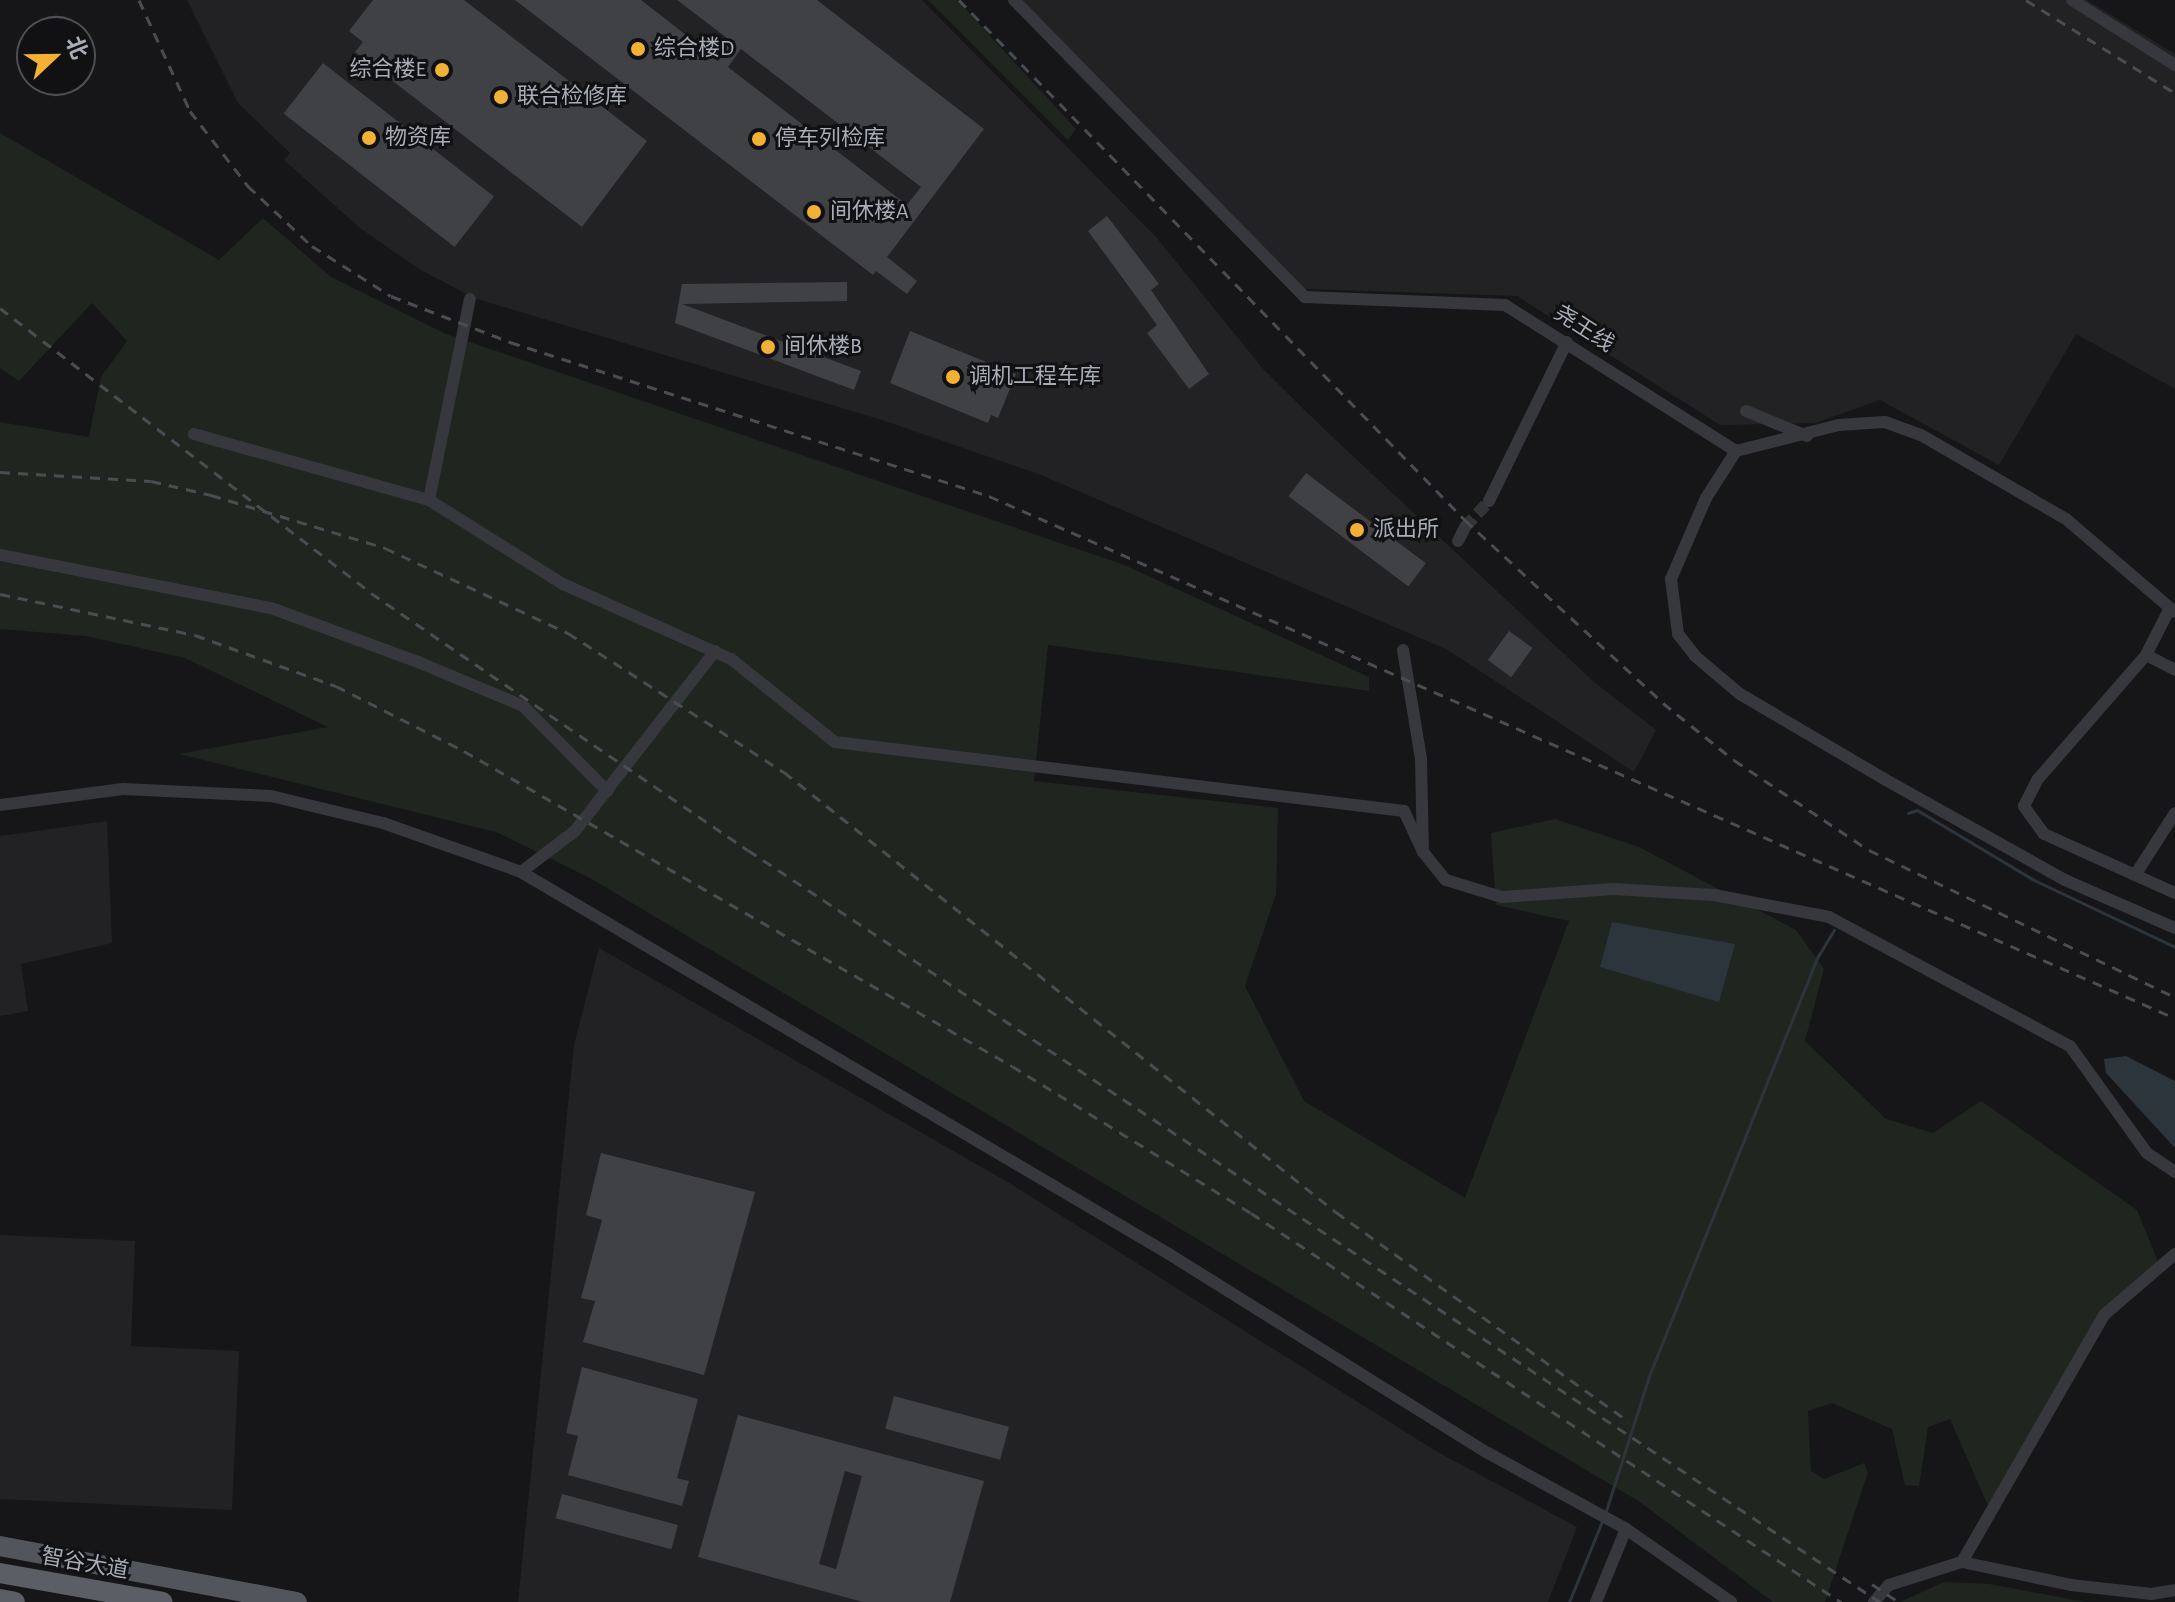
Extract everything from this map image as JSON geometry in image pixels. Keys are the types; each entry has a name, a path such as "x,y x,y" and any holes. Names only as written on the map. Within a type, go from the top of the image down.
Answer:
{"highway":[{"name":"智谷大道","path":"0,1573 162,1602"},
{"path":"0,1599 15,1602"}],"main road":[{"path":"0,1546 260,1598 297,1602"}],"street":[{"name":"尧王线","path":"1014,0 1305,297 1505,305 1736,451"},
{"path":"2072,0 2175,65"},
{"path":"429,500 470,299"},
{"path":"1489,501 1567,342"},
{"path":"1746,411 1807,436"},
{"path":"2175,893 2044,834 2024,806 2038,779 2146,655 2173,610 2066,519 1921,435 1885,422 1839,425 1807,436 1736,451 1706,498 1671,579 1678,634 1695,656 1740,694 1886,780 2065,880 2175,928"},
{"path":"194,434 429,500 563,584 715,651 835,742 1404,811 1423,852 1446,880 1502,897 1613,889 1714,895 1829,917 2070,1046 2147,1153 2175,1172"},
{"path":"1458,541 1465,527"},
{"path":"0,555 271,608 418,662 523,706 607,791"},
{"path":"1403,650 1421,759 1423,852"},
{"path":"521,872 575,831 715,651"},
{"path":"2146,655 2175,670"},
{"path":"0,805 123,789 271,796 383,823 521,872 1169,1254 1488,1453 1573,1497 1626,1529 1731,1602"},
{"path":"2135,875 2175,813"},
{"path":"1962,1562 2104,1315 2175,1254"},
{"path":"1596,1602 1626,1529"},
{"path":"1874,1602 1889,1585 1962,1562 2071,1585 2151,1594 2175,1590"}],"shaded area":[{"path":"187,0 922,0 1156,237 1264,370 1594,682 1656,730 1634,772 1448,650 1041,475 882,420 474,298 419,269 360,228 284,160 290,153 238,103"},
{"path":"928,0 957,0 1076,129 1068,140"},
{"path":"1015,0 2087,0 2175,54 2175,389 2076,334 1999,465 1880,400 1815,423 1720,425 1517,296 1305,289"},
{"path":"0,133 219,260 263,218 331,277 446,334 1122,564 1369,677 1369,691 1048,645 1034,781 1278,808 1276,894 1245,986 1304,1101 1465,1198 1569,921 1496,905 1491,833 1555,819 1639,847 1796,930 1824,969 1805,1041 1886,1119 1933,1133 1981,1101 2137,1210 2159,1264 2100,1311 1989,1508 1950,1419 1928,1427 1919,1486 1905,1485 1892,1429 1832,1403 1808,1411 1811,1471 1824,1479 1864,1463 1868,1472 1825,1602 1773,1602 1640,1502 590,878 496,832 179,754 328,727 185,658 86,636 0,629 0,422 89,437 101,377 127,341 92,303 19,381 0,368"},
{"path":"107,821 112,943 21,964 28,1011 0,1016 0,836"},
{"path":"1612,922 1735,944 1719,1002 1600,967"},
{"path":"599,948 1011,1184 1434,1450 1577,1527 1548,1602 518,1602 574,1045"},
{"path":"2126,1056 2175,1081 2175,1148 2106,1073 2104,1059"},
{"path":"0,1235 135,1241 131,1346 239,1351 232,1510 0,1499"},
{"path":"1944,1582 1989,1584 2086,1602 1900,1602"}],"building":[{"name":"联合检修库","path":"373,0 464,0 647,141 582,227 355,52 363,42 349,31"},
{"name":"停车列检库","path":"515,0 641,0 713,56 727,38 677,0 817,0 984,129 887,257 917,281 907,294 876,271 873,275","holes":["741,49 921,187 907,205 728,67"]},
{"name":"物资库","path":"323,63 494,197 455,247 284,113"},
{"path":"1107,216 1159,284 1151,290 1209,374 1189,389 1147,333 1157,325 1088,231"},
{"name":"间休楼B","path":"847,282 847,301 682,304 861,371 854,390 675,323 682,284"},
{"name":"调机工程车库","path":"910,331 1016,374 998,418 991,415 988,423 890,383"},
{"name":"派出所","path":"1306,473 1426,563 1408,586 1289,496"},
{"path":"1509,631 1532,648 1511,677 1488,660"},
{"path":"601,1153 755,1192 704,1375 583,1342 595,1301 581,1298 602,1220 586,1215"},
{"path":"582,1367 698,1399 677,1478 689,1481 682,1506 568,1475 578,1436 566,1433"},
{"path":"894,1396 1009,1427 1000,1460 885,1429"},
{"path":"738,1415 984,1481 950,1602 863,1602 698,1557","holes":["845,1471 862,1476 836,1569 819,1564"]},
{"path":"562,1494 678,1525 671,1549 556,1518"}],"waterway":[{"path":"1908,813 1917,810 2034,880 2175,947"},
{"path":"1605,1514 1649,1376 1817,958 1834,930"},
{"path":"1569,1602 1602,1521"}],"tunnel":[{"path":"1465,527 1489,501"}],"railway":[{"path":"139,0 190,111 248,186 312,246 391,296 510,342 989,496 2175,1018"},
{"path":"959,0 1465,520 1663,703 1734,760 1869,850 2175,997"},
{"path":"2026,0 2175,93"},
{"path":"0,308 371,593 748,850 1880,1602"},
{"path":"0,472 151,481 211,495 385,548 568,633 784,772 1336,1212 1629,1422"},
{"path":"0,594 195,635 336,686 464,751 1012,1066 1251,1213 1841,1602"},
{"path":"1872,1584 1899,1602"}],"place":[{"name":"综合楼D","path":"638,49"},
{"name":"综合楼E","path":"442,70"},
{"name":"联合检修库","path":"501,97"},
{"name":"物资库","path":"369,138"},
{"name":"停车列检库","path":"759,139"},
{"name":"间休楼A","path":"814,212"},
{"name":"间休楼B","path":"768,347"},
{"name":"调机工程车库","path":"953,377"},
{"name":"派出所","path":"1357,530"}]}
